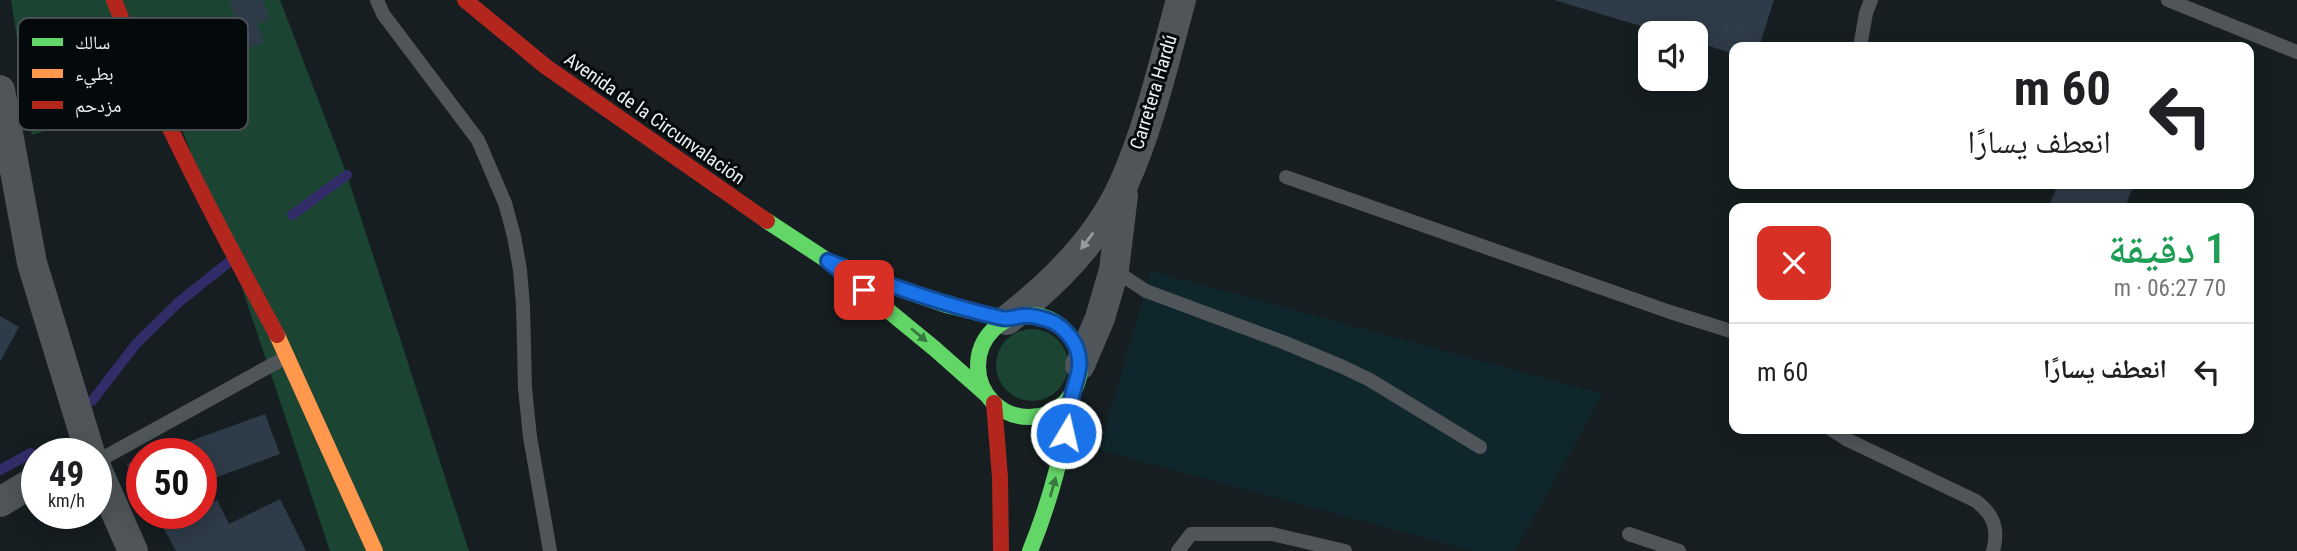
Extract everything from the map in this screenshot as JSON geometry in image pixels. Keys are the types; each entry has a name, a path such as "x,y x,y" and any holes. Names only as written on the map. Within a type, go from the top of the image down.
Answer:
{"main road":[{"path":"114,0 121,18"},
{"name":"Avenida de la Circunvalación","path":"465,0 545,66 828,261"},
{"path":"172,130 234,256 288,356 375,551"},
{"path":"828,261 886,285 946,305 1007,320"},
{"path":"828,261 904,322 1009,413 1027,417 1045,415 1060,407 1073,393"},
{"path":"1001,551 1000,457 990,399 979,379 978,362 983,345 993,330 1007,320 1024,316 1040,317 1056,323 1073,341 1080,365 1063,452 1047,510 1030,551"}],"street":[{"name":"Carretera Hardú","path":"1007,320 1036,298 1086,245 1124,184 1154,97 1181,0"},
{"path":"0,90 32,263 84,438"},
{"name":"Carretera Hardú","path":"1080,365 1100,318 1114,270 1124,184"},
{"path":"0,502 21,490"},
{"path":"112,505 133,551"}],"lane":[{"path":"377,0 383,14 478,140 505,203 520,270 530,437 550,551"},
{"path":"1861,42 1871,0"},
{"path":"2168,0 2297,52"},
{"path":"1286,177 1670,313 1729,331"},
{"path":"1114,270 1146,291 1283,342 1370,380 1480,447"},
{"path":"112,446 288,356"},
{"path":"1838,434 1976,501 1987,509 1996,531 1993,551"},
{"path":"1178,551 1191,534 1272,534 1345,551"},
{"path":"1629,534 1679,551"}],"shaded area":[{"path":"1151,271 1603,394 1515,551 1474,551 1099,450"}],"green space":[{"path":"11,0 280,0 347,175 469,551 330,551 242,288 182,130 248,130 248,18 18,18 18,45"},
{"path":"31,130 47,130 32,135"},
{"path":"1032,329 1052,335 1062,345 1068,365 1062,385 1052,395 1032,401 1012,395 1002,385 996,365 1002,345 1012,335"}],"building":[{"path":"263,0 270,19 257,24 264,42 248,49 248,18 235,18 229,2"},
{"path":"1554,0 1774,0 1761,42 1729,42 1729,52 1708,46 1708,21 1638,21 1638,25"},
{"path":"2056,189 2132,189 2127,203 2050,203"},
{"path":"0,316 19,327 0,362"},
{"path":"265,414 280,454 217,477 217,438 199,438"},
{"path":"280,499 306,551 176,551 164,529 217,529 217,500 229,524"}],"waterway":[{"path":"292,215 347,175"},
{"path":"92,401 136,344 179,302 229,262"},
{"path":"0,470 21,458"}],"traffic: fast":[{"path":"767,221 828,261 987,395"},
{"path":"862,276 946,305 1007,320"},
{"path":"1029,315 1048,319 1065,330 1076,347 1080,366 1076,385 1065,402 1048,413 1029,417 1010,413 993,402 982,385 978,366 982,347 993,330 1010,319 1029,315"},
{"path":"1030,551 1056,473 1073,393"}],"traffic: slow":[{"path":"277,335 375,551"}],"traffic: jam":[{"path":"114,0 122,18"},
{"path":"465,0 545,66 767,221"},
{"path":"171,130 277,335"},
{"path":"994,403 1000,477 1001,551"}],"route":[{"path":"864,290 828,261 886,285 946,305 1007,320 1024,316 1040,317 1056,323 1068,334 1077,348 1080,365 1066,433"}]}
